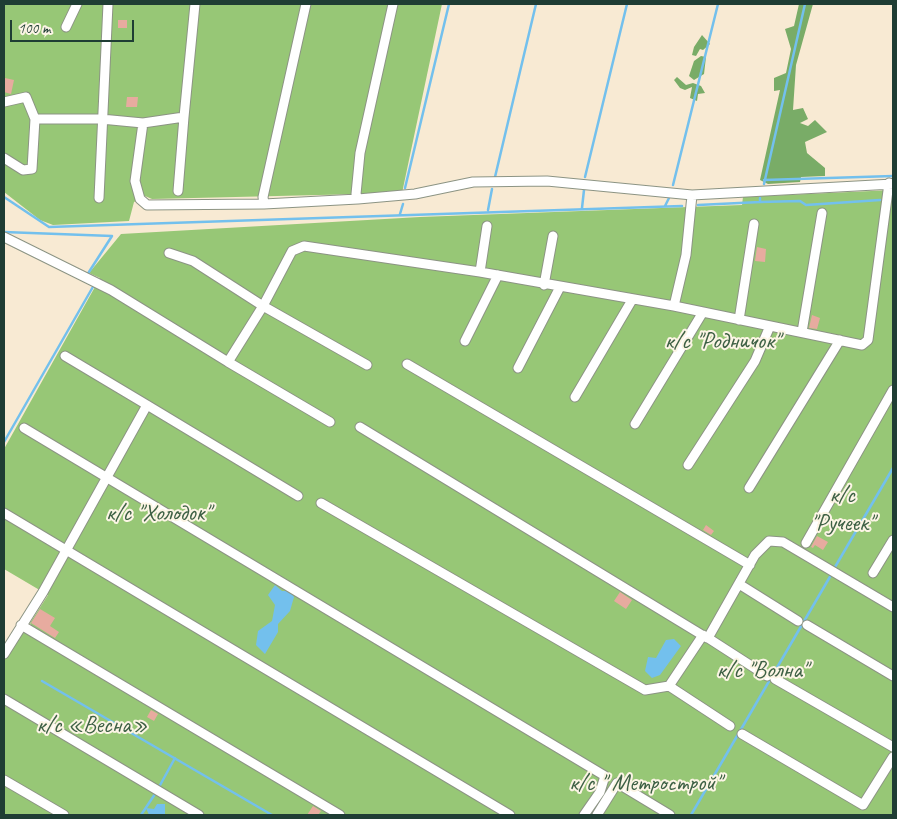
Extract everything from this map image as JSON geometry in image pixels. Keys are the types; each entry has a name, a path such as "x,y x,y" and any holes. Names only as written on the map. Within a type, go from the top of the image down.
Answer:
{"lane":[{"path":"66,27 77,4"},
{"path":"99,198 101,119 108,4"},
{"path":"178,191 195,4"},
{"path":"264,204 263,197 306,4"},
{"path":"358,199 356,194 360,153 393,4"},
{"path":"4,102 26,98 35,119 32,169 23,170 4,158"},
{"path":"35,119 101,119 143,123 184,117"},
{"path":"143,123 135,181 140,199 147,205 264,204 358,199 415,194 473,182 547,181 692,195 891,183 868,340 862,345 674,306 480,272 304,246 292,251 228,362"},
{"path":"674,306 686,255 692,195"},
{"path":"802,332 822,213"},
{"path":"739,320 754,224"},
{"path":"480,272 487,226"},
{"path":"544,284 553,236"},
{"path":"4,237 111,290 330,422"},
{"path":"169,253 193,261 262,306 367,365"},
{"path":"465,341 498,275"},
{"path":"518,368 560,287"},
{"path":"575,397 632,300"},
{"path":"635,424 703,312"},
{"path":"688,465 754,361 770,326"},
{"path":"750,488 840,340"},
{"path":"65,356 298,496"},
{"path":"407,364 750,565"},
{"path":"806,543 893,390"},
{"path":"4,654 66,550 147,405"},
{"path":"360,427 771,678 893,747"},
{"path":"24,428 606,776 600,792 584,815"},
{"path":"321,503 645,690 669,686 730,726"},
{"path":"4,513 510,815"},
{"path":"873,573 893,540"},
{"path":"669,686 705,636 739,584 755,555 769,541 783,542 893,607"},
{"path":"739,584 798,621"},
{"path":"21,625 340,815"},
{"path":"807,626 893,676"},
{"path":"4,699 200,815"},
{"path":"742,734 863,805 893,757"},
{"path":"4,780 64,815"},
{"path":"597,815 617,783 670,815"}],"green space":[{"path":"4,4 442,4 402,193 152,199 145,196 134,202 129,221 53,225 40,220 4,192"},
{"path":"799,4 813,4 796,65 793,110 803,108 808,119 800,123 808,126 815,120 827,132 805,142 807,153 825,168 825,176 801,177 800,182 768,184 760,180 780,90 774,91 774,78 786,73 791,49 785,29 794,26"},
{"path":"702,35 710,44 703,50 700,49 696,56 692,55 694,47"},
{"path":"701,56 706,57 704,74 694,80 689,76 694,61"},
{"path":"677,77 686,85 693,83 701,86 705,93 698,94 697,101 690,98 692,87 685,90 680,88 674,80"},
{"path":"893,190 893,815 4,815 4,659 18,637 25,632 39,639 30,623 48,595 4,569 4,449 100,278 89,273 121,234 420,217 742,205 743,197"}],"water":[{"path":"275,585 282,591 290,591 294,597 290,611 278,624 278,632 265,654 256,645 258,631 272,621 275,605 268,595"},
{"path":"674,639 681,646 660,675 652,678 645,671 648,657 656,658 666,640"},
{"path":"157,804 165,804 165,815 149,815 146,808 154,809"}],"building":[{"path":"118,20 127,20 127,28 118,28"},
{"path":"5,78 14,80 11,94 4,92"},
{"path":"127,97 138,97 137,107 126,107"},
{"path":"757,247 766,249 765,262 755,261"},
{"path":"812,315 820,318 817,329 809,328"},
{"path":"706,525 714,531 711,535 703,530"},
{"path":"817,536 828,542 823,550 815,545 813,548 811,547"},
{"path":"620,592 632,600 626,609 614,601"},
{"path":"40,609 55,618 50,626 59,632 55,638 31,623"},
{"path":"151,710 158,714 154,721 147,717"},
{"path":"313,806 321,811 318,815 307,815"}],"waterway":[{"path":"405,188 449,4"},
{"path":"495,177 536,4"},
{"path":"585,177 627,4"},
{"path":"673,185 718,4"},
{"path":"764,184 805,4"},
{"path":"764,180 893,176"},
{"path":"488,210 492,189"},
{"path":"582,208 584,190"},
{"path":"4,197 49,227 682,206"},
{"path":"665,206 669,198"},
{"path":"698,205 760,202 760,198"},
{"path":"760,202 800,201 806,205 880,200"},
{"path":"400,214 403,204"},
{"path":"4,232 112,236 87,275"},
{"path":"4,442 94,285"},
{"path":"835,567 893,468"},
{"path":"691,815 831,575"},
{"path":"42,681 272,815"},
{"path":"159,787 175,758"},
{"path":"141,815 155,794"}],"park label":[{"name":"к/с \"Родничок\"","path":"722,342"},
{"name":"к/с \"Ручеек\"","path":"842,510"},
{"name":"к/с \"Холодок\"","path":"158,514"},
{"name":"к/с \"Волна\"","path":"762,671"},
{"name":"к/с «Весна»","path":"92,726"},
{"name":"к/с \" Метрострой\"","path":"645,784"}]}
